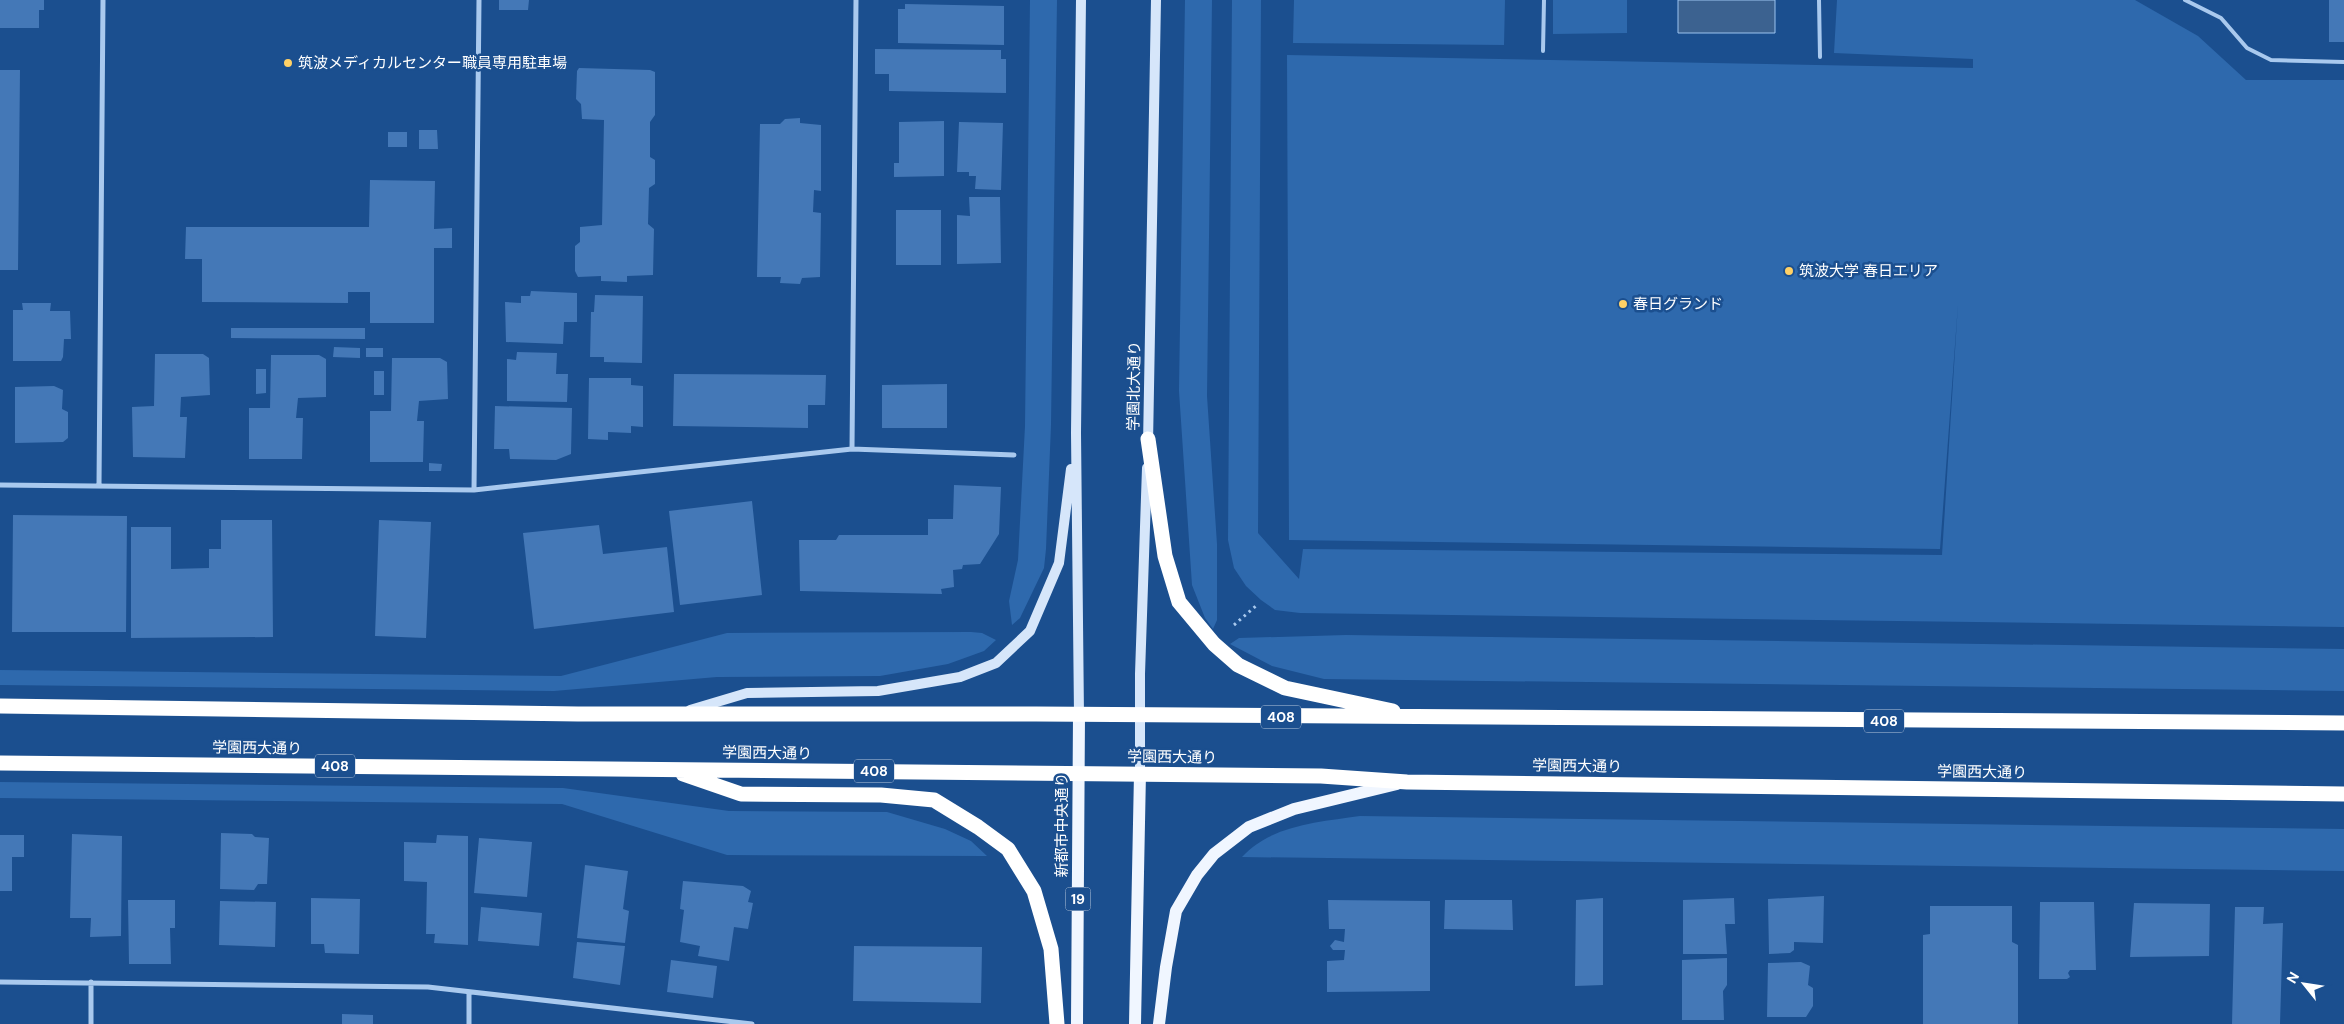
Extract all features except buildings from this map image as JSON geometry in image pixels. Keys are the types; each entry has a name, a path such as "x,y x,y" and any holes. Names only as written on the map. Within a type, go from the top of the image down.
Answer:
{"highway":[{"path":"1148,439 1165,556 1179,602 1214,644 1238,665 1285,688 1424,718"},
{"name":"408","path":"0,706 675,714 1139,715 2344,723"},
{"name":"学園西大通り","path":"0,763 1140,773 1321,776 1407,782 2344,794"},
{"path":"670,770 741,794 881,796 934,800 978,827 1008,849 1034,891 1051,949 1057,1024"}],"main road":[{"path":"1079,715 1076,433 1081,0"},
{"name":"学園北大通り","path":"1140,773 1139,715 1148,439 1156,0"},
{"path":"675,714 747,693 878,691 960,677 996,664 1030,631 1059,563 1076,433"},
{"name":"新都市中央通り","path":"1077,1024 1079,715"},
{"path":"1135,1024 1140,773"},
{"path":"1160,1024 1166,967 1176,911 1197,875 1214,854 1249,827 1294,809 1407,782"}],"street":[{"path":"99,485 103,0"},
{"path":"474,490 479,0"},
{"path":"852,450 856,0"},
{"path":"0,485 474,490 852,450 1014,454"},
{"path":"0,982 428,987 752,1024"},
{"path":"91,982 91,1024"},
{"path":"468,1024 469,992"}],"lane":[{"path":"1543,51 1544,0"},
{"path":"1818,0 1820,57"},
{"path":"2184,0 2221,18 2247,48 2271,60 2344,62"}],"path":[{"path":"1229,629 1257,605"}],"shaded area":[{"path":"1030,0 1057,0 1051,425 1044,568 1020,618 1012,625 1009,601 1018,560 1025,426"},
{"path":"1185,0 1212,0 1207,396 1217,544 1217,620 1213,629 1205,618 1192,585 1179,391"},
{"name":"筑波大学 春日エリア","path":"1232,0 1261,0 1258,533 1299,579 1303,549 1942,555 1958,304 1940,549 1289,540 1287,55 1973,68 1973,59 1834,53 1837,0 2135,0 2198,36 2246,80 2344,80 2344,627 1300,613 1275,610 1246,586 1234,568 1228,540"},
{"path":"1294,0 1505,0 1504,45 1293,43"},
{"path":"1553,0 1627,0 1627,33 1553,34"},
{"path":"1678,0 1775,0 1775,33 1678,33"},
{"path":"727,633 982,633 996,640 984,651 948,664 880,676 717,677 554,691 0,685 0,670 561,676"},
{"path":"1346,635 2344,649 2344,691 1324,679 1272,666 1230,644 1239,638"},
{"path":"0,782 563,788 729,811 887,812 945,829 971,841 987,856 727,855 562,804 0,798"},
{"path":"1360,816 2344,829 2344,871 1242,857 1254,846 1281,832 1312,823"}],"place":[{"name":"筑波メディカルセンター職員専用駐車場","path":"288,63"},
{"name":"筑波大学 春日エリア","path":"1789,271"},
{"name":"春日グランド","path":"1623,304"}]}
